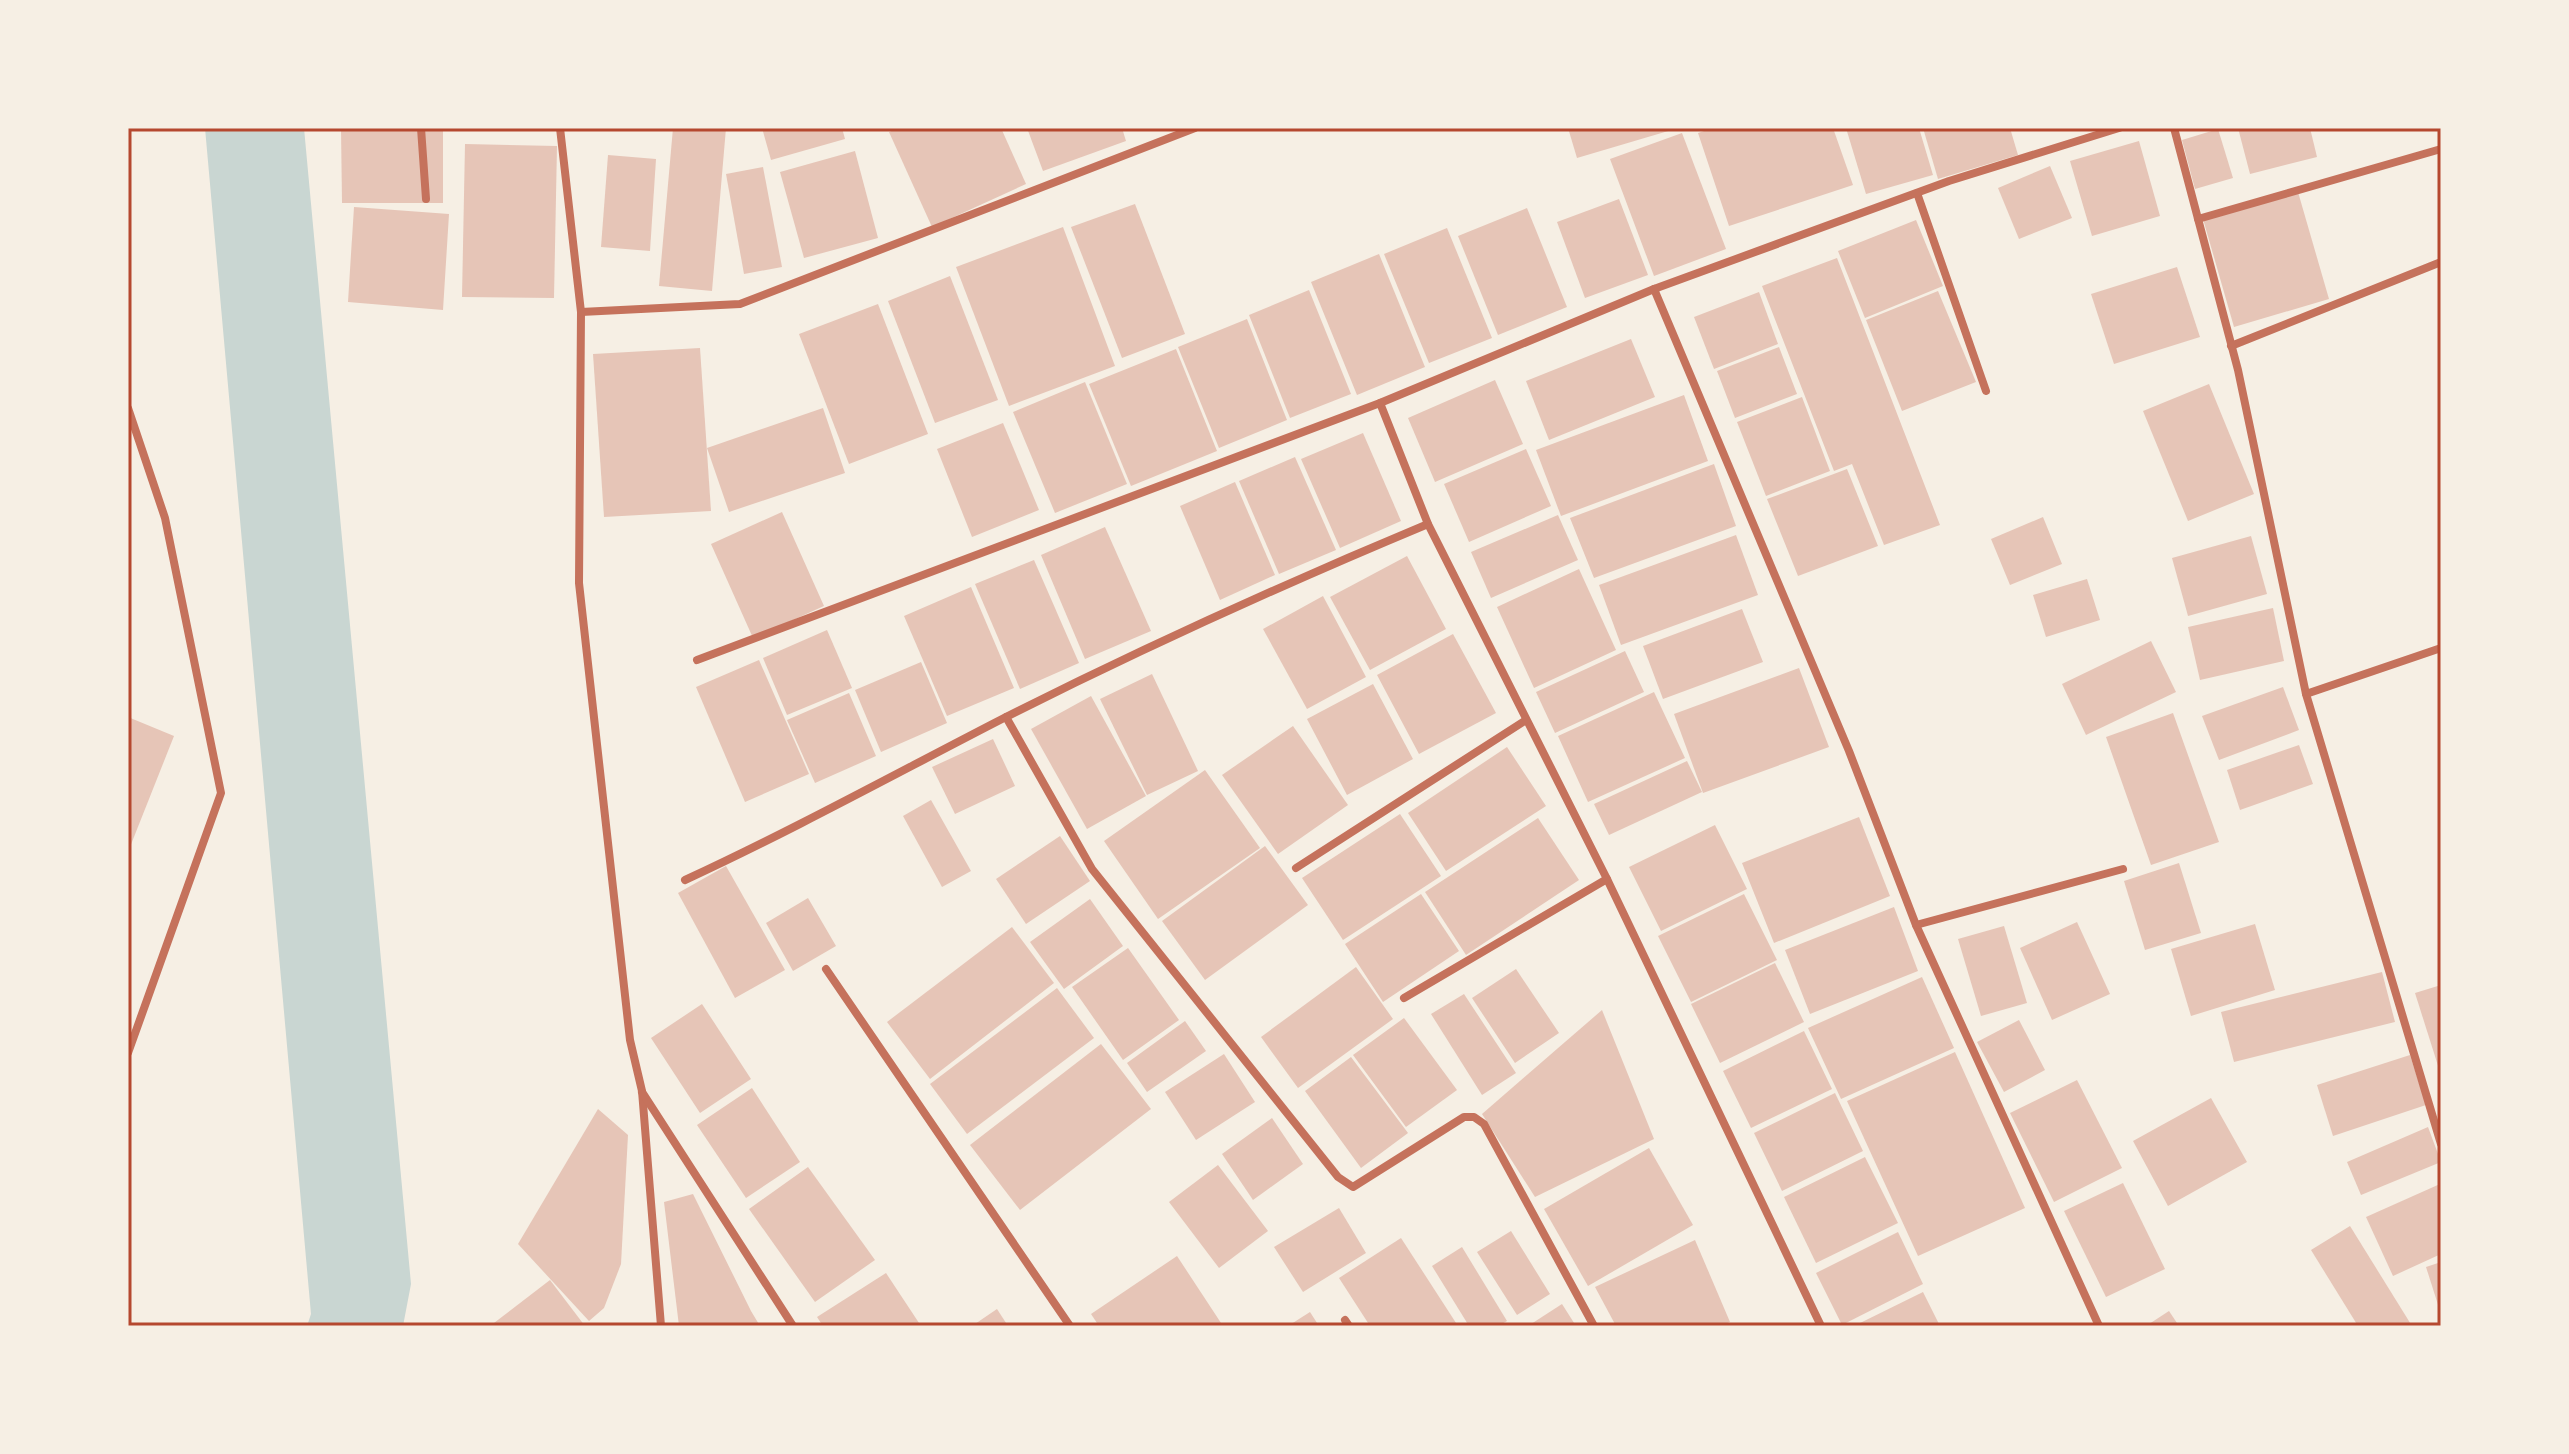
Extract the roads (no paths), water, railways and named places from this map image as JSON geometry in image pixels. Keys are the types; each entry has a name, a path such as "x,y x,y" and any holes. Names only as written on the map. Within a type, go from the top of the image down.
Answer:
{"street":[{"path":"421,128 426,199"},
{"path":"560,128 581,312 579,583 630,1040 642,1091 661,1326"},
{"path":"581,312 740,304 1195,128"},
{"path":"697,660 1380,403 1654,289 1917,193 2119,128"},
{"path":"2174,128 2231,346 2306,694 2441,1144"},
{"path":"2198,219 2441,149"},
{"path":"1917,193 1986,391"},
{"path":"2231,346 2441,262"},
{"path":"1654,289 1849,751 1916,925 2099,1326"},
{"path":"1380,403 1428,524 1607,879 1821,1326"},
{"path":"128,408 165,518 221,793 128,1053"},
{"path":"685,880 760,845 1006,717 1260,595 1428,524"},
{"path":"2306,694 2441,648"},
{"path":"1006,717 1092,869 1338,1177 1353,1187 1464,1117 1474,1117 1484,1124 1594,1326"},
{"path":"1296,868 1526,720"},
{"path":"1916,925 2123,869"},
{"path":"1404,998 1607,879"},
{"path":"826,969 1070,1326"},
{"path":"642,1091 793,1326"}]}
